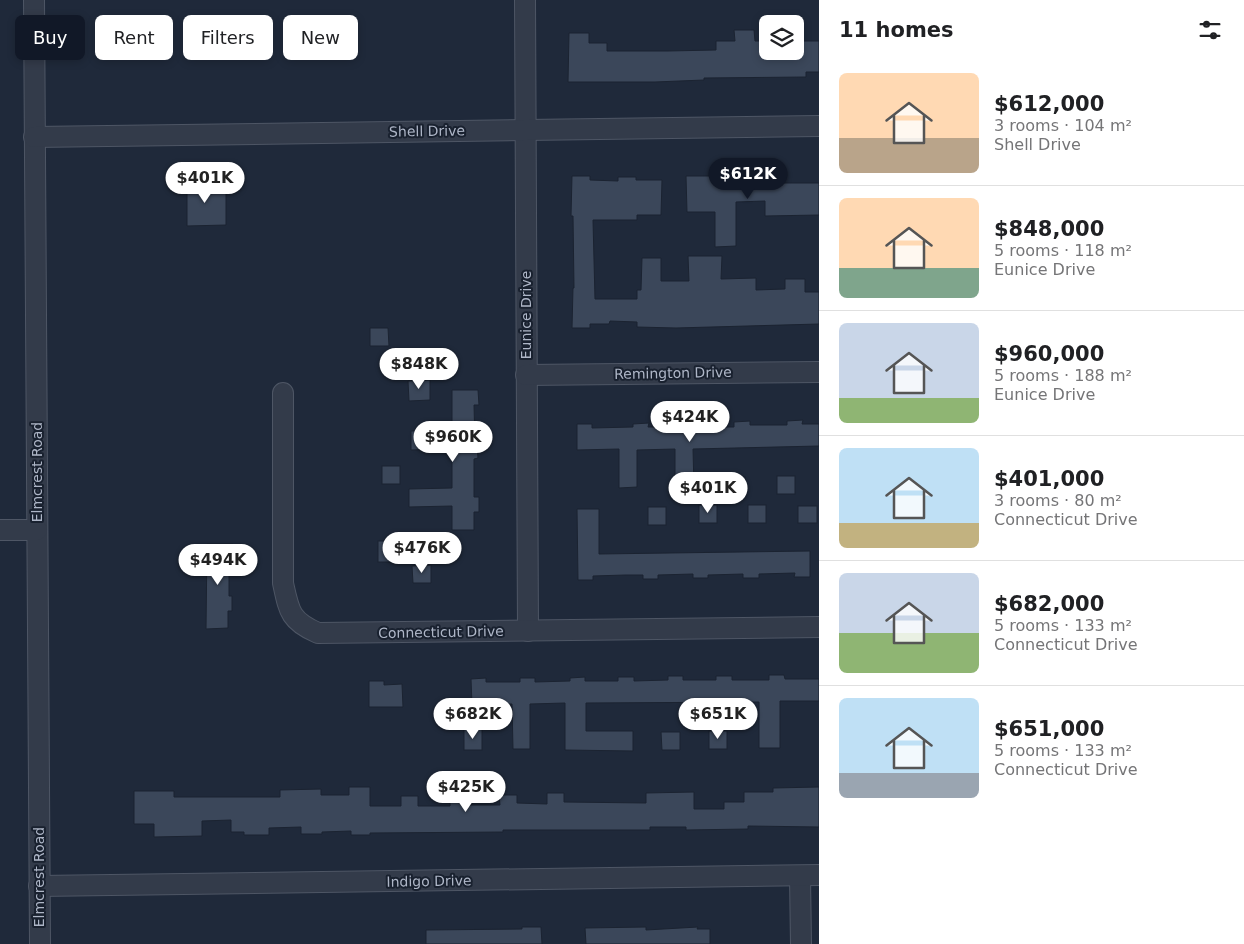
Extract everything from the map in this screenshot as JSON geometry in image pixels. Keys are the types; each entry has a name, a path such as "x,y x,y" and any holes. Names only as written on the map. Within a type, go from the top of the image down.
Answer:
{"street":[{"name":"Elmcrest Road","path":"34,0 40,944"},
{"name":"Eunice Drive","path":"525,0 528,631"},
{"name":"Shell Drive","path":"34,137 819,126"},
{"name":"Remington Drive","path":"526,375 819,372"},
{"name":"Connecticut Drive","path":"282,393 283,583 287,603 294,616 302,626 318,633 819,627"},
{"path":"0,530 38,530"},
{"path":"801,944 809,875"},
{"name":"Indigo Drive","path":"39,886 809,875"}],"building":[{"path":"734,30 754,30 755,41 759,41 759,60 804,60 804,41 819,41 819,72 806,72 806,77 704,78 704,80 655,82 568,82 569,33 589,33 589,43 607,43 607,51 716,50 716,41 735,41"},
{"path":"765,175 782,175 782,183 819,183 819,215 765,216 765,201 736,202 736,246 715,247 715,212 687,212 686,176 734,176 735,180 765,179"},
{"path":"572,176 590,176 590,180 618,181 618,177 636,177 636,180 662,180 661,215 637,215 637,220 593,220 595,299 637,299 637,290 641,290 642,258 661,258 661,281 689,281 688,256 722,256 721,279 756,278 756,290 785,289 785,279 805,279 805,292 819,292 819,324 676,328 637,327 637,322 610,321 609,324 590,324 590,328 572,328 574,288 573,216 571,216"},
{"path":"207,178 207,191 226,190 226,225 187,226 187,179"},
{"path":"370,328 388,328 389,346 370,346"},
{"path":"430,380 430,400 409,401 408,381"},
{"path":"452,390 478,390 479,405 474,405 475,444 477,444 478,458 474,459 474,497 479,497 479,512 474,512 474,530 452,530 452,506 409,507 409,489 452,488 452,449 411,450 411,431 452,431"},
{"path":"803,420 802,424 819,424 819,446 693,449 694,488 675,488 675,449 637,450 637,487 619,488 619,449 577,450 577,424 592,424 592,428 633,427 633,424 649,423 648,427 684,427 684,423 699,423 699,427 734,427 734,422 750,421 750,425 787,425 787,421"},
{"path":"382,466 400,466 400,484 382,484"},
{"path":"777,476 795,476 795,494 777,494"},
{"path":"727,477 745,477 745,495 727,495"},
{"path":"699,505 717,505 717,523 699,523"},
{"path":"748,505 766,505 766,523 748,523"},
{"path":"798,506 817,506 817,523 798,523"},
{"path":"648,507 666,507 666,525 648,525"},
{"path":"577,509 599,509 599,554 810,551 810,577 794,577 795,573 759,574 759,578 743,578 743,574 708,575 708,578 693,578 693,574 658,575 658,579 643,579 643,575 593,576 593,580 578,580"},
{"path":"378,541 400,541 400,562 378,562"},
{"path":"207,544 233,544 233,559 229,559 229,596 232,596 232,611 228,611 228,628 206,629"},
{"path":"431,565 431,583 413,583 412,566"},
{"path":"769,675 784,675 785,679 819,679 819,701 780,701 780,748 759,748 759,702 586,703 586,731 633,731 633,751 565,750 565,703 530,704 530,749 513,749 512,704 472,705 471,679 486,678 486,682 520,682 520,678 535,678 535,682 570,681 570,678 585,677 585,681 618,681 618,677 634,677 634,681 668,680 668,676 683,676 683,680 716,680 716,676 732,676 732,680 769,680"},
{"path":"369,681 384,681 384,685 402,684 403,707 369,707"},
{"path":"464,729 482,729 482,750 464,750"},
{"path":"709,731 727,731 727,749 709,749"},
{"path":"661,732 680,732 680,750 662,750"},
{"path":"349,787 370,787 370,806 401,806 401,796 418,796 418,806 450,806 450,796 467,796 467,805 500,805 499,795 517,795 517,803 547,804 547,793 564,793 564,802 646,803 646,793 694,792 694,809 724,809 724,802 744,802 744,792 773,792 773,788 819,787 819,827 748,826 748,829 686,830 686,827 650,827 650,830 503,830 503,832 370,833 370,835 351,835 351,831 301,834 301,827 269,828 269,835 244,835 244,832 231,832 231,820 202,821 202,836 154,837 154,824 134,824 134,791 174,791 174,797 280,797 280,790 321,789 321,795 349,795"},
{"path":"522,927 541,927 542,944 426,944 426,930 522,929"},
{"path":"646,927 646,930 698,927 697,929 710,929 710,944 586,944 585,928"}]}
